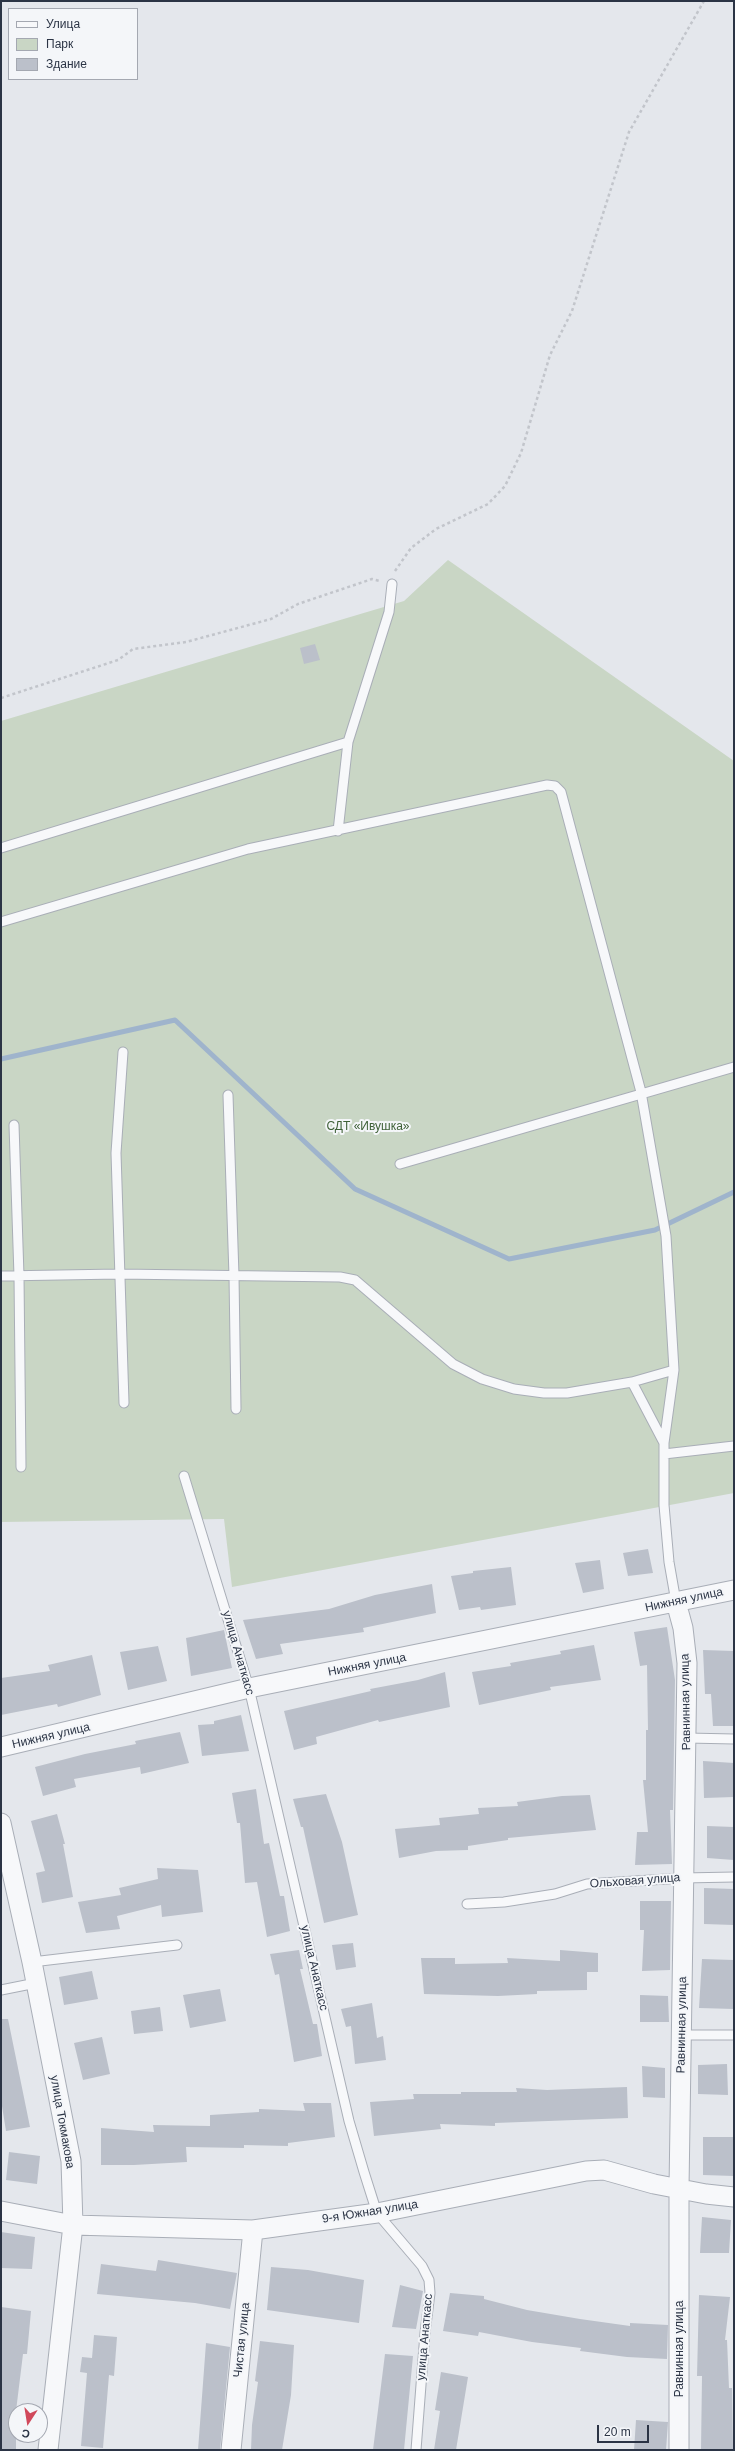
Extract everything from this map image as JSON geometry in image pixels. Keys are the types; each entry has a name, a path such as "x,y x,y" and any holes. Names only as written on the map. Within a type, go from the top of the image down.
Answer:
{"street":[{"name":"Нижняя улица","path":"1,1747 249,1688 734,1590"},
{"name":"Равнинная улица","path":"676,1602 683,1628 687,1663 687,1738 681,2035 679,2450"},
{"name":"улица Токмакова","path":"1,1823 32,1962 71,2161 73,2224 48,2450"},
{"name":"9-я Южная улица","path":"1,2211 73,2224 253,2230 377,2213 586,2171 604,2170 654,2184 706,2194 734,2197"},
{"name":"Чистая улица","path":"231,2450 253,2230"}],"lane":[{"path":"338,831 348,742 389,612 392,584"},
{"path":"1,848 348,742"},
{"path":"1,922 248,849 338,831 547,785 555,786 561,792 641,1092 663,1214 666,1236 674,1370 664,1443 665,1512 669,1562 676,1602"},
{"path":"123,1052 116,1153 124,1403"},
{"path":"400,1164 641,1092 734,1067"},
{"path":"228,1095 234,1276 236,1409"},
{"path":"14,1125 19,1276 20,1467"},
{"path":"1,1276 119,1274 340,1277 356,1280 453,1364 482,1379 514,1389 544,1393 567,1393 632,1382 674,1370"},
{"path":"632,1382 664,1443"},
{"path":"664,1454 734,1446"},
{"name":"улица Анаткасс","path":"184,1476 249,1688 349,2121 377,2213 422,2266 429,2280 430,2292 425,2333 416,2450"},
{"path":"687,1738 734,1739"},
{"name":"Ольховая улица","path":"467,1904 504,1902 554,1894 587,1884 683,1878 734,1877"},
{"path":"32,1962 177,1945"},
{"path":"1,1990 36,1983"},
{"path":"681,2035 734,2035"}],"path":[{"path":"1,698 118,660 132,650 186,642 271,620 298,604 372,580 392,584 396,568 411,548 436,529 488,504 505,486 521,453 550,355 572,311 629,132 704,1"}],"green space":[{"name":"СДТ «Ивушка»","path":"448,560 734,761 734,1493 232,1587 224,1519 1,1522 1,721 404,601"}],"building":[{"path":"315,644 320,660 304,664 300,648"},
{"path":"648,1549 653,1573 628,1576 623,1553"},
{"path":"600,1560 604,1589 583,1593 575,1563"},
{"path":"511,1567 516,1605 481,1610 480,1607 459,1610 451,1576 473,1573 473,1571"},
{"path":"432,1584 436,1613 363,1628 364,1632 280,1644 283,1654 256,1659 243,1620 329,1609 375,1595"},
{"path":"667,1627 675,1680 673,1810 670,1810 672,1864 635,1865 637,1832 648,1832 643,1780 646,1780 646,1730 648,1730 647,1665 640,1666 634,1632"},
{"path":"224,1630 232,1668 191,1676 186,1638"},
{"path":"594,1645 601,1680 550,1687 551,1690 479,1705 472,1672 511,1666 510,1663 561,1654 560,1651"},
{"path":"158,1646 167,1681 128,1690 120,1652"},
{"path":"703,1650 734,1651 734,1726 713,1726 711,1694 705,1694"},
{"path":"92,1655 101,1695 58,1707 57,1704 1,1715 1,1678 50,1671 48,1665"},
{"path":"445,1672 450,1707 379,1722 378,1720 316,1737 317,1744 294,1750 284,1711 371,1691 370,1689 418,1680"},
{"path":"241,1715 249,1751 202,1756 198,1725 214,1724 214,1721"},
{"path":"180,1732 189,1763 141,1774 140,1767 74,1779 76,1787 43,1796 35,1767 85,1754 136,1744 135,1741"},
{"path":"703,1761 734,1763 734,1797 704,1798"},
{"path":"256,1789 264,1844 269,1843 280,1896 284,1896 290,1931 267,1937 257,1882 245,1883 240,1823 237,1823 232,1793"},
{"path":"326,1794 342,1842 358,1915 324,1923 303,1827 301,1827 293,1799"},
{"path":"590,1795 596,1830 508,1838 508,1840 468,1846 468,1850 436,1851 399,1858 395,1829 440,1825 439,1818 479,1814 478,1808 518,1806 517,1802 562,1796"},
{"path":"57,1814 65,1844 63,1844 73,1897 42,1903 36,1873 45,1871 31,1821"},
{"path":"707,1826 734,1827 734,1860 707,1858"},
{"path":"157,1868 198,1870 203,1912 162,1917 161,1905 117,1916 120,1929 86,1933 78,1902 121,1895 119,1888 158,1879"},
{"path":"704,1888 734,1889 734,1925 704,1924"},
{"path":"640,1901 671,1901 670,1970 642,1971 644,1930 640,1930"},
{"path":"353,1943 356,1967 336,1970 332,1945"},
{"path":"299,1950 303,1969 300,1969 313,2024 317,2024 322,2056 294,2062 279,1974 275,1975 270,1954"},
{"path":"560,1950 598,1953 598,1972 587,1972 587,1990 537,1991 537,1994 498,1996 424,1994 421,1958 455,1958 455,1964 508,1963 507,1958 560,1961"},
{"path":"702,1959 734,1960 734,2009 699,2008"},
{"path":"92,1971 98,1999 64,2005 59,1977"},
{"path":"220,1989 226,2021 190,2028 183,1995"},
{"path":"640,1995 668,1996 669,2022 640,2022"},
{"path":"372,2003 377,2038 383,2036 386,2060 355,2064 351,2026 346,2027 341,2009"},
{"path":"160,2007 163,2031 134,2034 131,2011"},
{"path":"1,2019 8,2019 30,2127 6,2131 1,2100"},
{"path":"102,2037 110,2074 83,2080 74,2043"},
{"path":"727,2064 728,2095 698,2094 698,2065"},
{"path":"642,2066 665,2068 665,2098 643,2097"},
{"path":"627,2087 628,2118 495,2123 495,2126 440,2124 441,2129 374,2136 370,2102 414,2099 413,2094 517,2092 516,2088 547,2090"},
{"path":"303,2103 331,2103 335,2137 288,2143 288,2146 244,2145 244,2148 186,2147 187,2162 101,2165 101,2128 154,2132 153,2125 210,2126 210,2115 259,2112 259,2109 305,2111"},
{"path":"703,2137 734,2137 734,2176 703,2175"},
{"path":"9,2152 40,2156 37,2184 6,2180"},
{"path":"702,2217 731,2220 729,2253 700,2253"},
{"path":"1,2232 35,2237 32,2269 1,2268"},
{"path":"158,2260 237,2273 230,2309 195,2303 97,2294 101,2264 156,2271"},
{"path":"271,2267 308,2270 364,2280 359,2323 267,2310"},
{"path":"400,2285 423,2291 416,2329 392,2327"},
{"path":"450,2293 484,2296 484,2299 527,2310 580,2319 630,2326 630,2323 668,2325 667,2359 627,2357 580,2351 581,2348 532,2342 479,2332 478,2336 443,2331"},
{"path":"699,2295 730,2297 725,2340 727,2340 729,2388 732,2388 733,2450 701,2450 702,2376 697,2376"},
{"path":"1,2307 31,2311 27,2354 23,2354 17,2403 8,2403 8,2443 16,2443 16,2450 1,2450"},
{"path":"94,2335 117,2337 114,2376 109,2375 103,2448 81,2446 87,2373 80,2372 82,2357 92,2358"},
{"path":"260,2341 294,2345 291,2395 282,2450 251,2450 252,2425 258,2382 255,2381"},
{"path":"206,2343 230,2347 220,2450 198,2450"},
{"path":"385,2354 413,2356 404,2450 373,2450"},
{"path":"441,2372 468,2377 456,2450 434,2450 440,2411 435,2410"},
{"path":"636,2420 668,2422 666,2450 634,2450"}],"waterway":[{"path":"1,1059 175,1020 355,1189 509,1259 655,1230 734,1192"}]}
